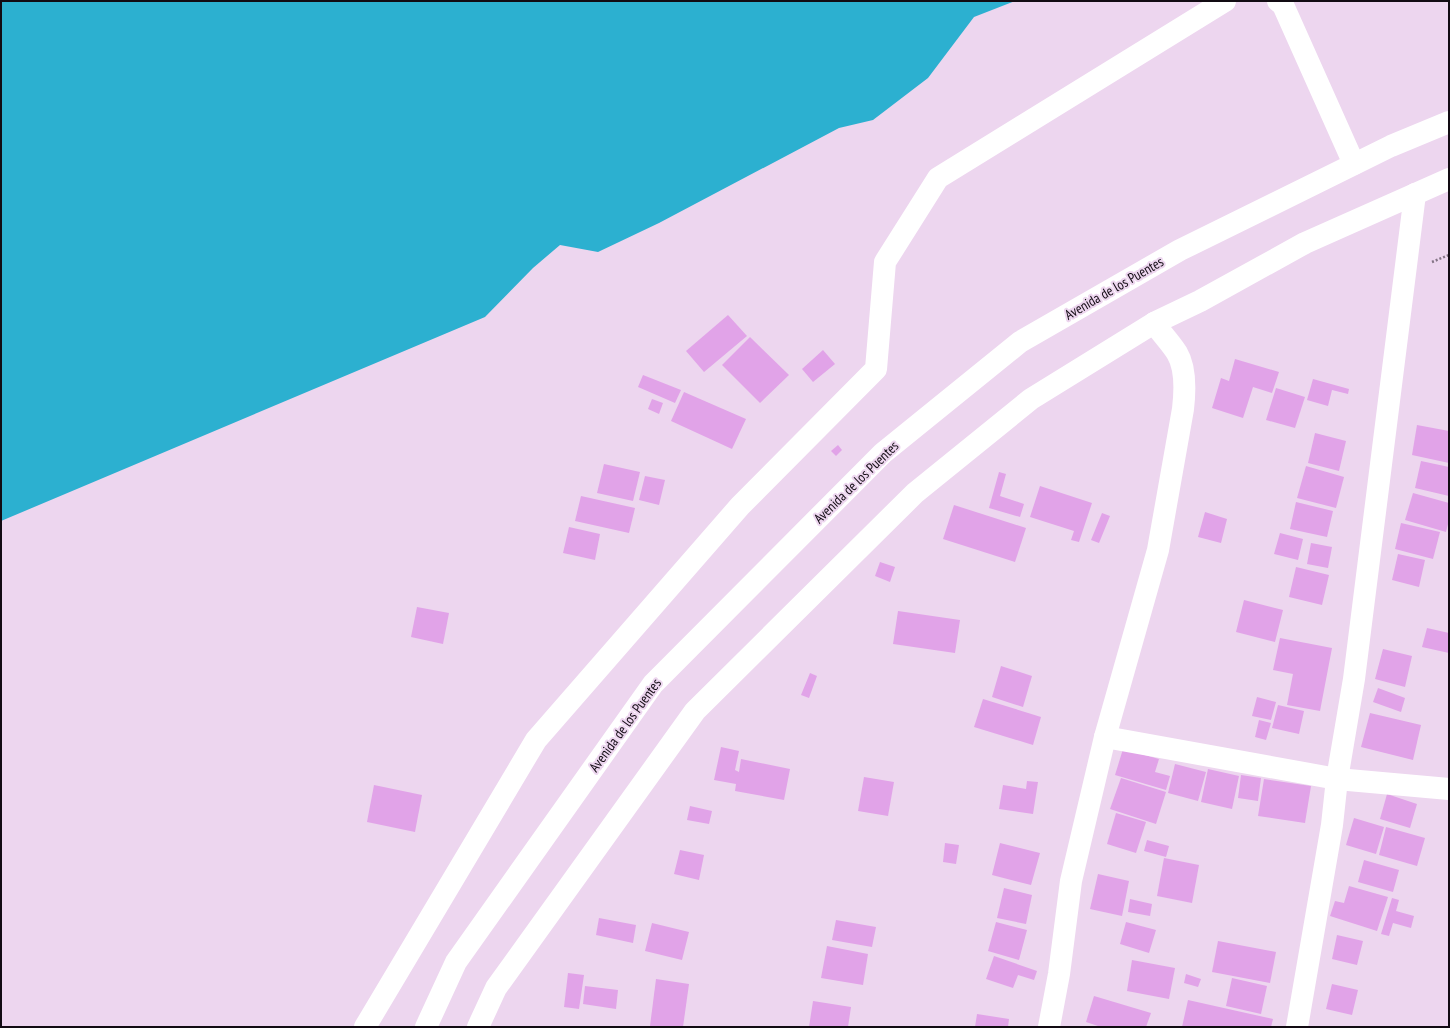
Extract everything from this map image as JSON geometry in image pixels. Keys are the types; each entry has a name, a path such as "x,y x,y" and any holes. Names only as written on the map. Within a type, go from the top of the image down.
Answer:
{"street":[{"path":"365,1027 536,740 740,506 876,370 885,262 938,178 1224,1"},
{"path":"1278,1 1283,5 1354,164"},
{"name":"Avenida de los Puentes","path":"426,1027 456,962 653,684 883,453 1020,342 1180,250 1391,146 1449,122"},
{"path":"478,1027 496,988 695,711 915,493 1031,399 1154,323 1200,301 1305,243 1449,179"},
{"path":"1298,1027 1332,826 1337,779 1354,679 1415,194"},
{"path":"1049,1027 1060,974 1071,881 1105,737 1158,550 1183,409 1185,391 1183,373 1177,354 1154,323"},
{"path":"1105,737 1337,779 1449,789"}],"water":[{"path":"1,1 1015,1 974,17 928,78 873,120 839,128 659,223 598,252 560,245 533,268 485,317 1,521"}],"building":[{"path":"728,315 747,336 704,372 686,351"},
{"path":"750,337 789,375 760,403 722,365"},
{"path":"823,350 835,364 813,382 802,369"},
{"path":"1235,359 1279,372 1272,393 1253,387 1243,418 1212,408 1221,378 1229,381"},
{"path":"643,375 681,390 675,403 638,387"},
{"path":"1313,379 1349,389 1348,394 1332,390 1328,406 1307,400"},
{"path":"1276,388 1305,397 1295,428 1266,420"},
{"path":"684,392 746,419 732,449 671,421"},
{"path":"652,399 663,403 659,414 648,409"},
{"path":"1417,425 1449,431 1449,463 1412,455"},
{"path":"1315,433 1346,441 1339,471 1308,463"},
{"path":"838,445 842,450 836,456 831,451"},
{"path":"1421,461 1449,467 1449,496 1415,488"},
{"path":"604,464 640,472 633,501 597,493"},
{"path":"1306,466 1344,477 1336,508 1297,498"},
{"path":"999,472 1006,474 1000,496 1024,504 1020,517 989,508"},
{"path":"645,476 665,480 659,505 639,500"},
{"path":"1040,486 1092,503 1079,542 1071,540 1074,531 1030,517"},
{"path":"1413,493 1449,503 1449,520 1446,532 1405,520"},
{"path":"581,496 635,508 629,533 575,521"},
{"path":"1296,502 1333,511 1327,537 1290,529"},
{"path":"954,505 1026,528 1015,562 943,539"},
{"path":"1205,512 1227,519 1221,543 1198,537"},
{"path":"1102,513 1110,516 1099,543 1091,540"},
{"path":"1401,523 1440,532 1433,559 1395,549"},
{"path":"569,527 600,534 595,560 563,553"},
{"path":"1280,533 1303,539 1298,560 1274,554"},
{"path":"1311,543 1332,547 1328,568 1307,564"},
{"path":"1398,554 1425,560 1419,587 1392,580"},
{"path":"880,562 895,567 890,582 875,576"},
{"path":"1296,567 1329,575 1322,605 1289,597"},
{"path":"1244,600 1283,610 1275,642 1236,632"},
{"path":"417,607 449,613 443,644 411,637"},
{"path":"898,611 960,620 955,653 893,644"},
{"path":"1427,628 1449,633 1449,653 1422,647"},
{"path":"1280,638 1332,648 1320,711 1287,705 1293,674 1273,670"},
{"path":"1383,649 1412,656 1405,687 1375,679"},
{"path":"1001,666 1032,676 1023,707 992,697"},
{"path":"810,673 817,676 809,698 801,695"},
{"path":"1378,688 1405,698 1401,712 1373,702"},
{"path":"1257,697 1276,702 1271,720 1252,716"},
{"path":"983,699 1041,717 1033,745 974,727"},
{"path":"1278,705 1304,711 1299,734 1272,728"},
{"path":"1370,713 1421,725 1413,760 1361,747"},
{"path":"1259,720 1271,723 1266,740 1255,737"},
{"path":"721,747 739,751 735,770 739,772 741,759 790,769 784,800 735,791 736,784 714,780"},
{"path":"1123,749 1159,759 1155,772 1170,776 1166,790 1115,775"},
{"path":"1175,764 1206,772 1198,801 1168,793"},
{"path":"1208,769 1239,776 1232,809 1201,802"},
{"path":"1241,775 1261,778 1258,801 1238,798"},
{"path":"864,777 894,782 888,816 858,811"},
{"path":"1121,778 1166,792 1156,824 1110,809"},
{"path":"1264,779 1311,786 1305,823 1258,816"},
{"path":"1027,781 1038,782 1033,814 999,809 1003,785 1026,789"},
{"path":"374,785 422,795 415,832 367,822"},
{"path":"1387,794 1417,804 1410,828 1380,819"},
{"path":"690,806 712,811 709,824 687,820"},
{"path":"1116,813 1146,822 1136,853 1107,844"},
{"path":"1354,818 1384,827 1376,854 1346,845"},
{"path":"1386,827 1425,838 1417,866 1379,855"},
{"path":"1147,840 1169,846 1166,857 1144,851"},
{"path":"945,843 959,845 956,864 943,862"},
{"path":"1000,843 1040,853 1031,885 992,875"},
{"path":"680,850 704,855 699,880 674,874"},
{"path":"1164,858 1199,865 1192,903 1157,896"},
{"path":"1364,860 1399,870 1393,892 1358,882"},
{"path":"1098,874 1129,881 1122,916 1090,909"},
{"path":"1349,886 1388,897 1377,931 1330,916 1335,901 1344,903"},
{"path":"1004,888 1032,895 1026,924 997,918"},
{"path":"1392,898 1399,900 1396,911 1414,916 1411,928 1393,923 1389,936 1381,934"},
{"path":"1130,899 1152,904 1150,916 1128,912"},
{"path":"599,918 636,925 633,943 596,935"},
{"path":"836,920 876,927 872,947 832,940"},
{"path":"996,922 1027,930 1019,960 988,951"},
{"path":"1126,922 1156,930 1149,953 1120,944"},
{"path":"652,923 689,932 682,960 645,951"},
{"path":"1337,935 1363,941 1357,965 1332,959"},
{"path":"1218,941 1276,952 1270,983 1212,972"},
{"path":"827,946 868,954 863,985 821,978"},
{"path":"994,956 1037,971 1034,980 1018,975 1013,988 986,979"},
{"path":"1132,960 1175,968 1169,999 1127,991"},
{"path":"568,973 584,975 579,1009 564,1007"},
{"path":"1186,974 1201,979 1198,987 1184,983"},
{"path":"1232,978 1267,986 1261,1014 1226,1006"},
{"path":"656,979 689,984 683,1027 650,1026"},
{"path":"1332,984 1358,990 1352,1015 1326,1009"},
{"path":"585,986 618,990 616,1009 583,1004"},
{"path":"1094,996 1151,1013 1146,1027 1101,1027 1086,1022"},
{"path":"1188,1000 1273,1019 1271,1027 1182,1027"},
{"path":"813,1001 851,1007 848,1027 809,1027"},
{"path":"977,1014 1009,1019 1008,1027 975,1027"}]}
